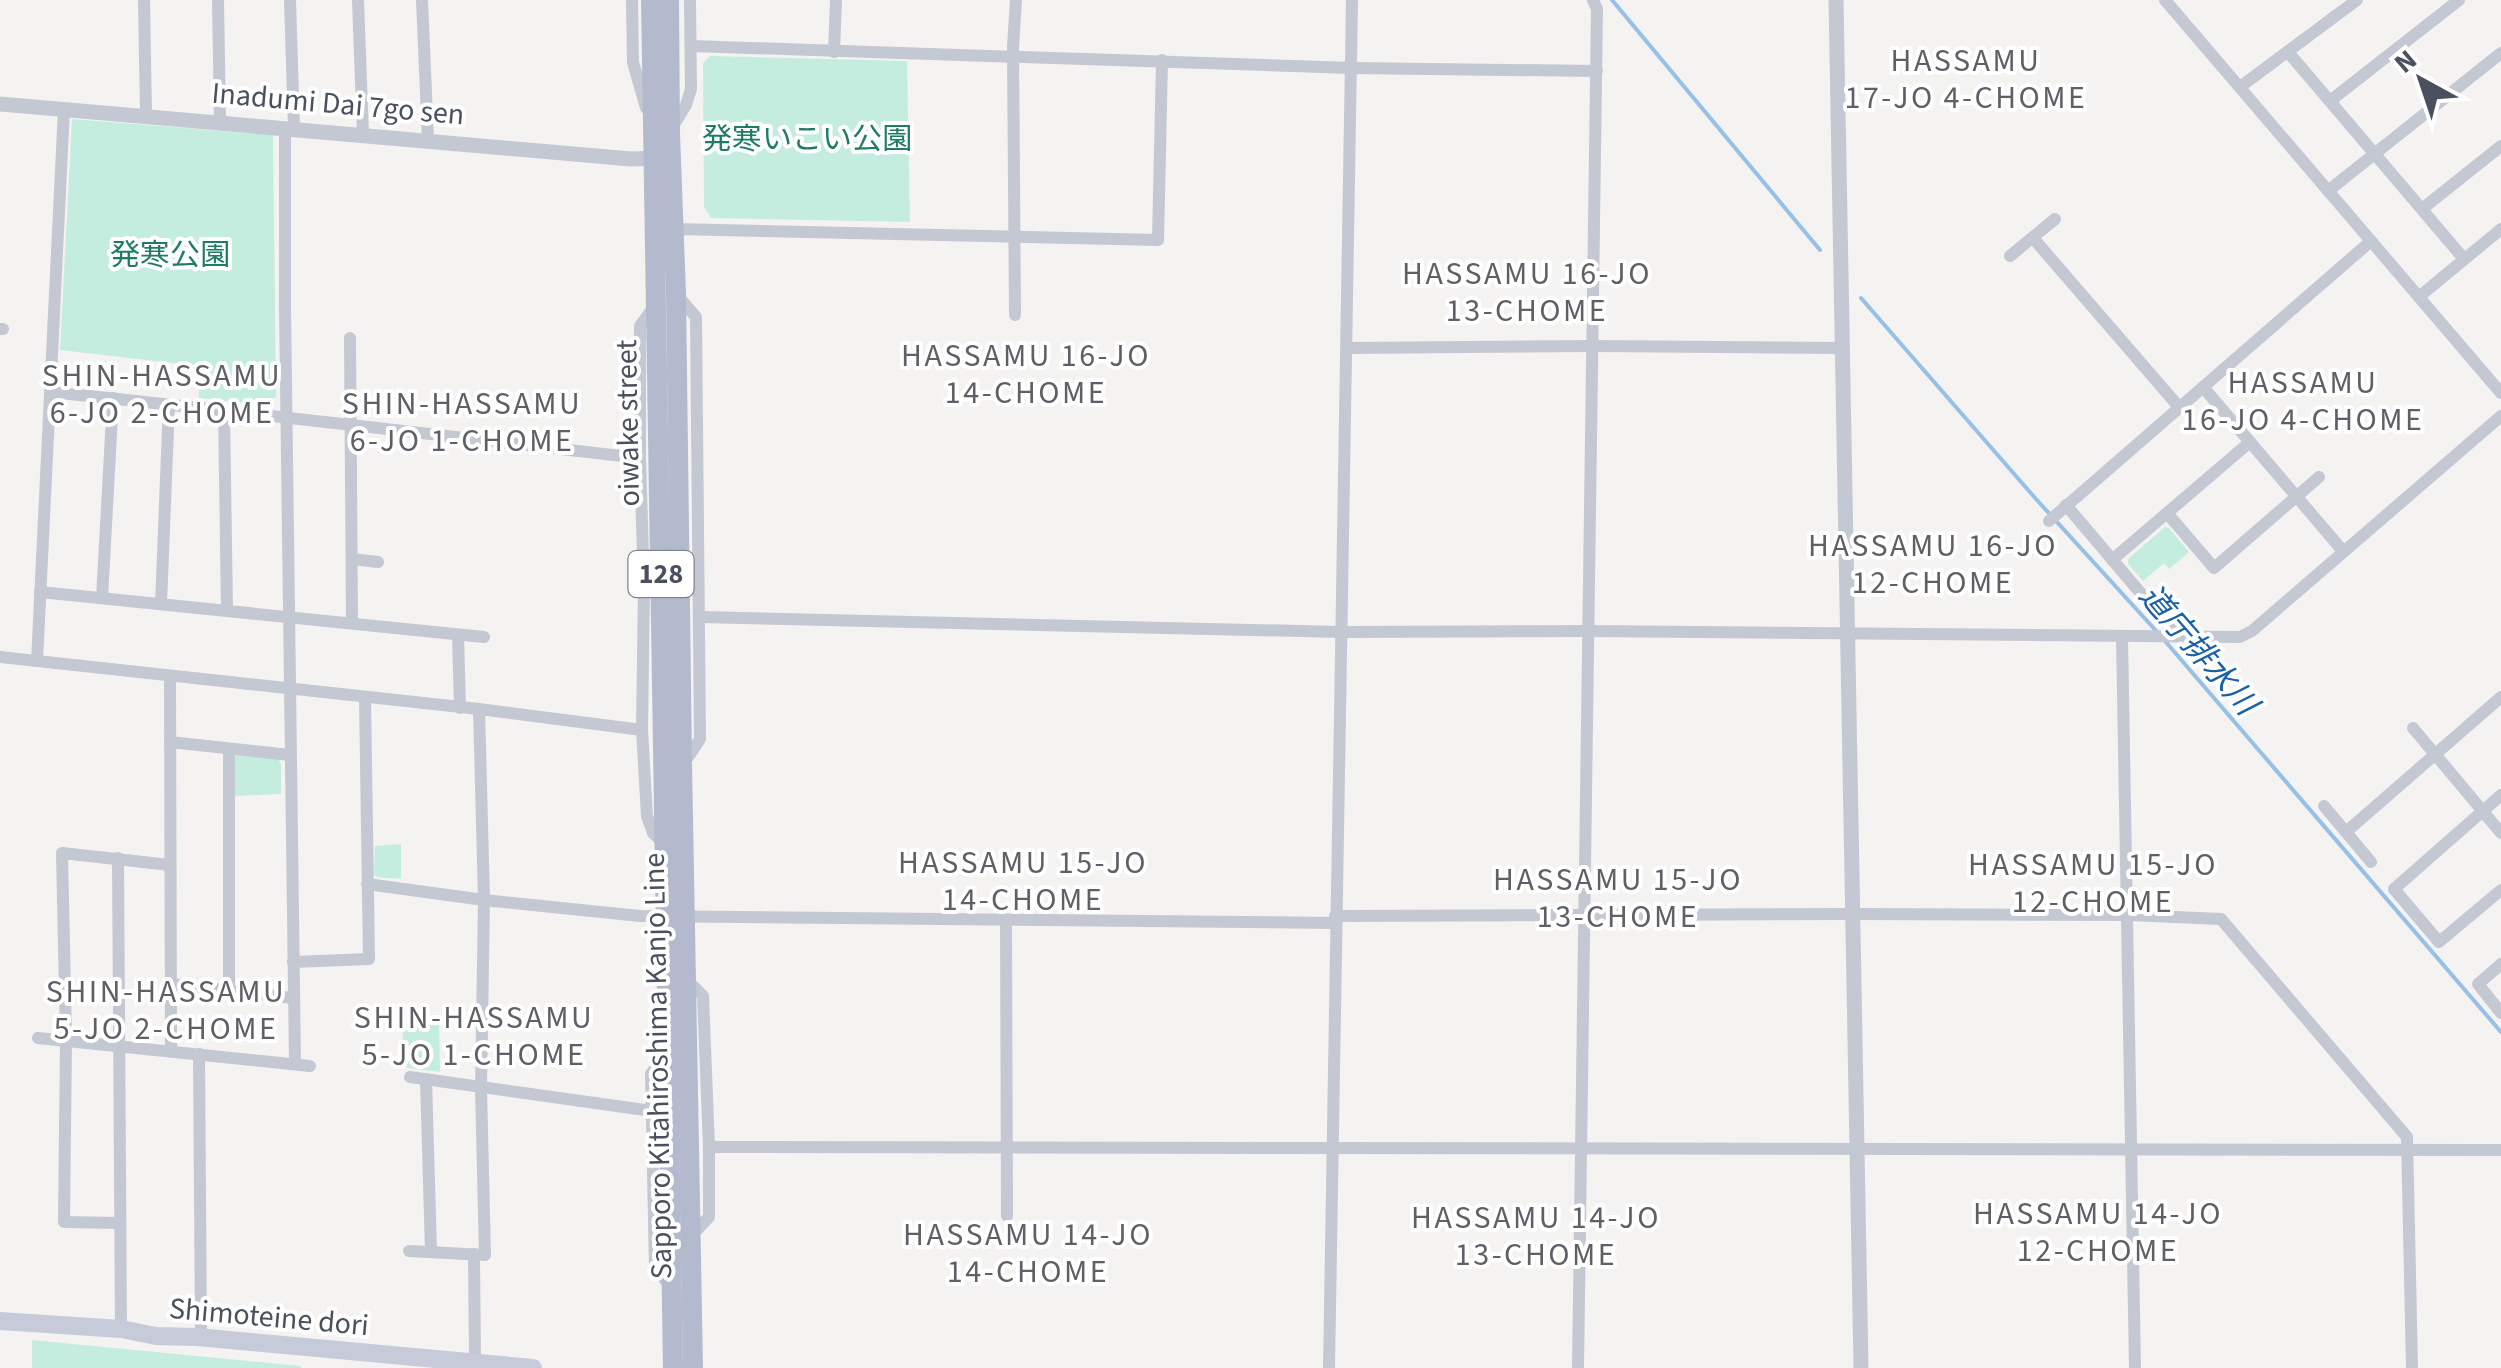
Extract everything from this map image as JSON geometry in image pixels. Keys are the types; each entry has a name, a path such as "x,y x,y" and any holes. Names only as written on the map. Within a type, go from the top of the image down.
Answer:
{"main road":[{"name":"oiwake street","path":"651,0 663,158 656,303 665,844"},
{"name":"oiwake street","path":"662,133 668,0"},
{"name":"128","path":"663,158 674,228 676,294"},
{"name":"oiwake street","path":"676,294 682,762"},
{"name":"Sapporo Kitahiroshima Kanjo Line","path":"673,1368 668,1049 682,762"},
{"name":"Sapporo Kitahiroshima Kanjo Line","path":"665,844 686,980 693,1368"},
{"name":"Shimoteine dori","path":"0,1321 533,1368"}],"street":[{"path":"144,0 146,115"},
{"path":"218,0 220,121"},
{"path":"38,1038 302,1065 293,998 290,756 290,0"},
{"path":"358,0 363,135"},
{"path":"422,0 428,140"},
{"path":"632,0 632,62 662,133 686,105 691,89 690,0"},
{"path":"834,52 836,0"},
{"path":"1015,315 1016,0"},
{"path":"1329,1368 1352,0"},
{"path":"1578,1368 1597,9 1593,0"},
{"path":"1836,0 1861,1368"},
{"path":"2164,0 2501,393"},
{"path":"2240,87 2357,0"},
{"path":"2330,101 2459,0"},
{"path":"691,46 1350,68 1596,71"},
{"path":"2288,52 2464,259"},
{"path":"2328,191 2501,54"},
{"path":"674,228 1158,240 1162,60"},
{"name":"Inadumi Dai 7go sen","path":"0,104 631,159 663,158"},
{"path":"36,661 64,109"},
{"path":"2422,209 2501,146"},
{"path":"2010,256 2055,219"},
{"path":"2420,296 2501,229"},
{"path":"2033,238 2179,408"},
{"path":"2048,521 2371,241"},
{"path":"676,294 696,317 701,618 700,738 682,762"},
{"path":"656,303 640,326 642,730 647,816 653,832 665,844"},
{"path":"350,338 352,623"},
{"path":"1346,348 1842,348"},
{"path":"2203,387 2343,551"},
{"path":"50,392 640,458"},
{"path":"102,598 114,398"},
{"path":"160,604 169,404"},
{"path":"224,410 227,610"},
{"path":"701,618 1340,632 2240,637 2252,631 2501,416"},
{"path":"2112,560 2250,442"},
{"path":"2166,513 2214,568 2319,477"},
{"path":"2064,507 2173,636"},
{"path":"352,560 378,562"},
{"path":"40,592 484,637"},
{"path":"458,634 460,708"},
{"path":"2122,636 2136,1368"},
{"path":"0,657 642,730"},
{"path":"170,676 172,1050"},
{"path":"2346,832 2501,697"},
{"path":"293,962 368,959 365,698"},
{"path":"409,1251 485,1254 484,900 478,709"},
{"path":"2413,728 2501,833"},
{"path":"170,742 290,756"},
{"path":"228,989 229,748"},
{"path":"2501,795 2394,889 2439,942 2501,890"},
{"path":"2324,806 2371,862"},
{"path":"120,1223 64,1222 62,854 170,865"},
{"path":"118,858 122,1330"},
{"path":"367,884 484,900 676,915 1335,920 1852,914 2221,919 2407,1137 2412,1368"},
{"path":"1006,919 1007,1216"},
{"path":"2501,964 2478,984 2501,1013"},
{"path":"686,980 702,996 709,1147 709,1217 691,1236"},
{"path":"171,984 293,998"},
{"path":"668,1049 651,1074 655,1268 672,1289"},
{"path":"199,1054 202,1337"},
{"path":"410,1077 652,1111"},
{"path":"426,1079 431,1252"},
{"path":"709,1147 2501,1150"},
{"path":"474,1254 475,1362"}],"green space":[{"name":"発寒いこい公園","path":"710,56 907,61 910,222 711,218 704,207 703,63"},
{"name":"発寒公園","path":"72,119 273,135 276,397 260,405 199,398 198,366 60,350"},
{"path":"2165,527 2189,552 2169,569 2164,563 2143,581 2128,559"},
{"path":"232,758 278,758 281,794 235,796"},
{"path":"401,844 401,879 377,877 375,846"},
{"path":"403,1019 439,1022 440,1072 402,1067"},
{"path":"32,1340 301,1366 301,1368 32,1368"}],"waterway":[{"name":"道庁排水川","path":"1612,0 1820,250"},
{"name":"道庁排水川","path":"1861,298 2159,634"},
{"name":"道庁排水川","path":"2165,641 2501,1032"}],"district":[{"name":"HASSAMU 17-JO 4-CHOME","path":"1966,80"},
{"name":"HASSAMU 16-JO 13-CHOME","path":"1527,292"},
{"name":"HASSAMU 16-JO 14-CHOME","path":"1026,374"},
{"name":"SHIN-HASSAMU 6-JO 2-CHOME","path":"162,394"},
{"name":"HASSAMU 16-JO 4-CHOME","path":"2303,402"},
{"name":"SHIN-HASSAMU 6-JO 1-CHOME","path":"462,422"},
{"name":"HASSAMU 16-JO 12-CHOME","path":"1933,564"},
{"name":"HASSAMU 15-JO 14-CHOME","path":"1023,882"},
{"name":"HASSAMU 15-JO 12-CHOME","path":"2093,884"},
{"name":"HASSAMU 15-JO 13-CHOME","path":"1618,898"},
{"name":"SHIN-HASSAMU 5-JO 2-CHOME","path":"166,1010"},
{"name":"SHIN-HASSAMU 5-JO 1-CHOME","path":"474,1036"},
{"name":"HASSAMU 14-JO 12-CHOME","path":"2098,1232"},
{"name":"HASSAMU 14-JO 13-CHOME","path":"1536,1236"},
{"name":"HASSAMU 14-JO 14-CHOME","path":"1028,1254"}]}
